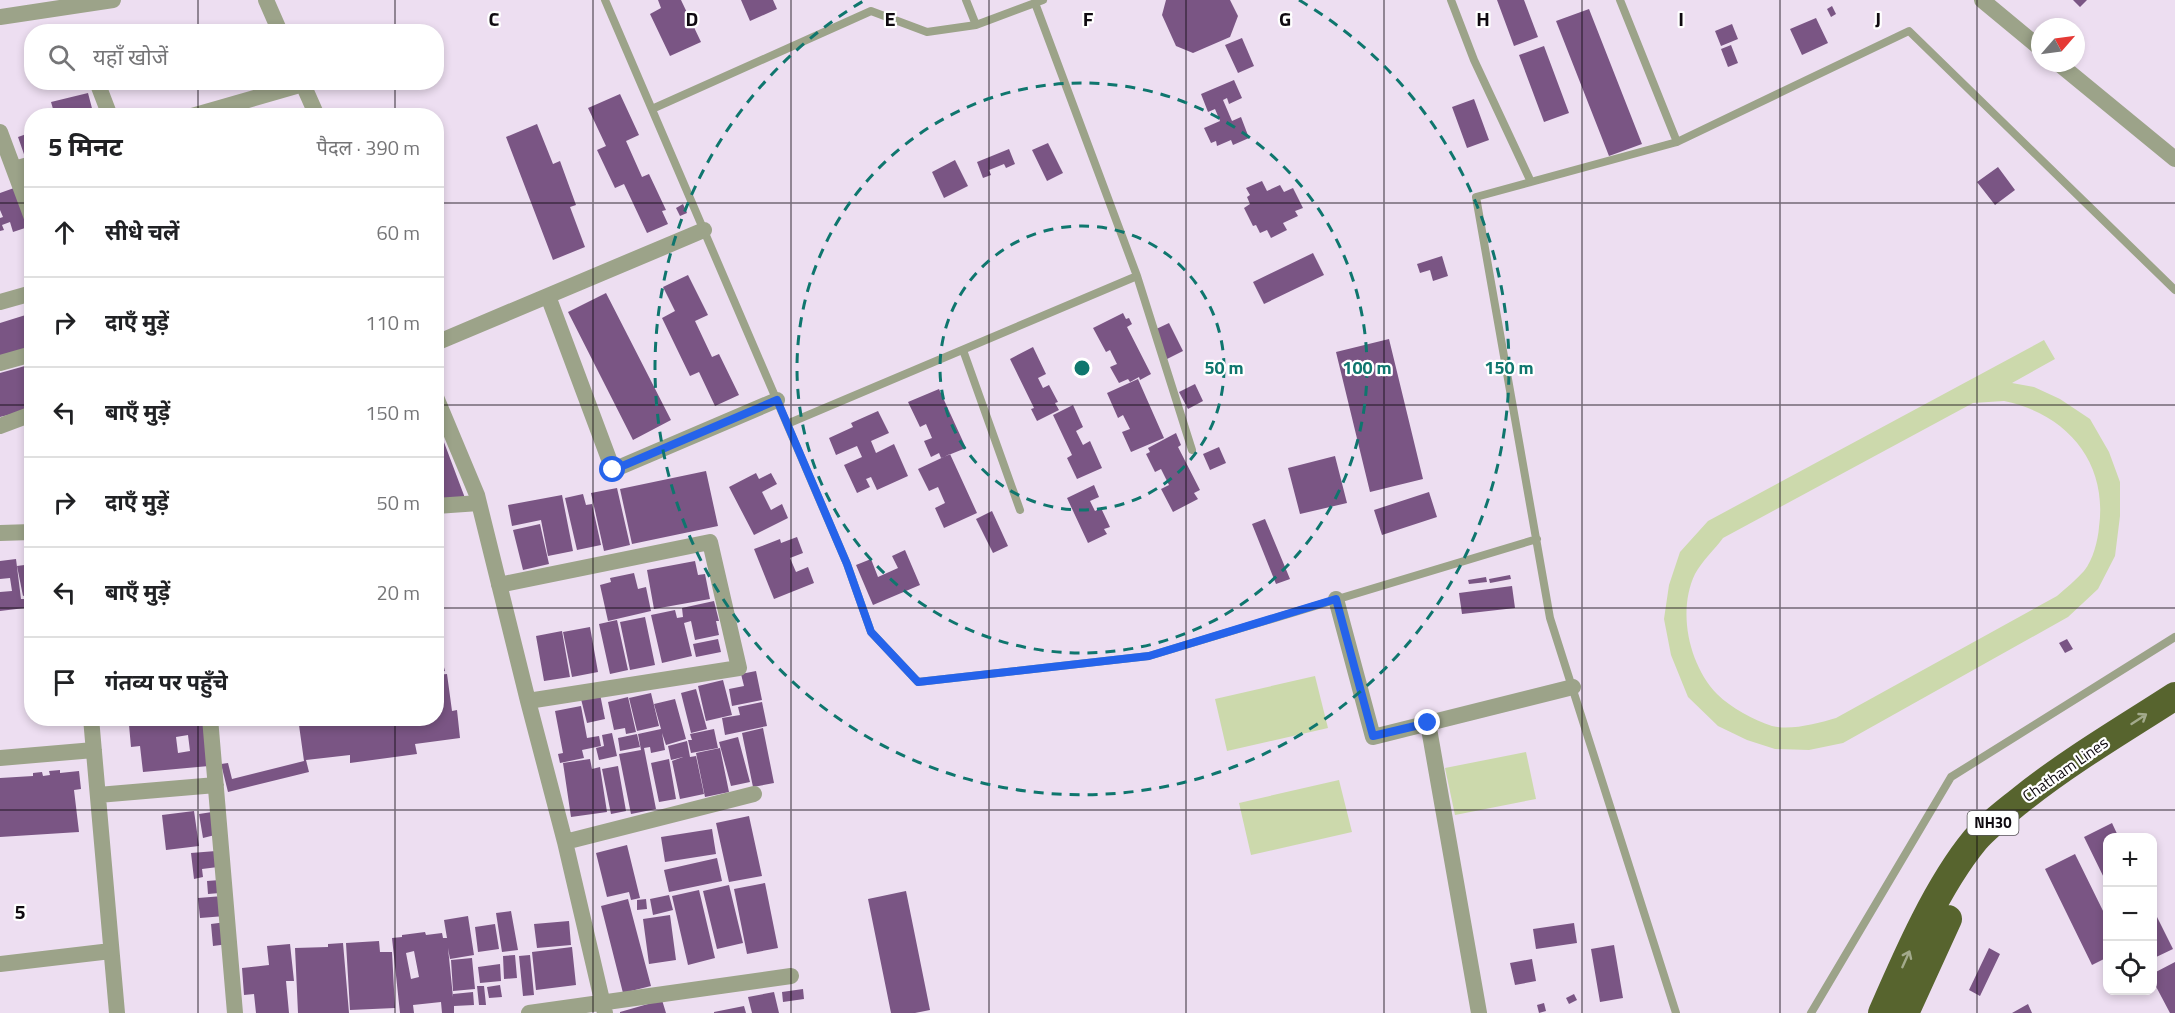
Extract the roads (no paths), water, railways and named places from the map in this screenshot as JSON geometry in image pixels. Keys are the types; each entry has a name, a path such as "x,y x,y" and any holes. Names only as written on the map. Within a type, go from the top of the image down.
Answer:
{"highway":[{"name":"Chatham Lines","path":"1882,1013 1924,923 1945,884 1975,840 1998,818 2046,780 2175,696"},
{"name":"Chatham Lines","path":"1905,1013 1956,902 1992,850 2014,828 2042,806 2175,718"}],"street":[{"path":"0,17 113,0"},
{"path":"266,0 276,24"},
{"path":"1982,0 2031,41"},
{"path":"2069,72 2175,159"},
{"path":"100,90 107,108"},
{"path":"228,108 282,90"},
{"path":"306,90 314,108"},
{"path":"0,132 24,196"},
{"path":"14,169 24,166"},
{"path":"444,340 704,230"},
{"path":"0,302 24,295"},
{"path":"548,296 613,470 777,400"},
{"path":"0,363 24,356"},
{"path":"444,416 479,503 565,842 603,1007"},
{"path":"0,426 24,417"},
{"path":"444,505 479,503"},
{"path":"0,532 24,532"},
{"path":"499,585 710,542 739,668 528,702"},
{"path":"1336,599 1373,736 1573,687"},
{"path":"1428,723 1479,1013"},
{"path":"92,726 117,1013"},
{"path":"211,726 236,1013"},
{"path":"0,758 94,750"},
{"path":"98,795 216,785"},
{"path":"565,842 754,794"},
{"path":"0,964 111,951"},
{"path":"529,1013 603,1007 791,976"}],"lane":[{"path":"605,0 847,564 871,632 918,682 1149,656 1537,539"},
{"path":"966,0 976,25"},
{"path":"1450,0 1474,60 1531,182"},
{"path":"1620,0 1677,142"},
{"path":"652,109 871,11 927,32 976,25 1039,2 1137,276 1192,450"},
{"path":"1676,1013 1551,618 1476,197 1677,142 1909,31 2175,290"},
{"path":"787,424 1137,276"},
{"path":"963,350 1020,510"},
{"path":"1811,1013 1951,777 2175,636"}]}
